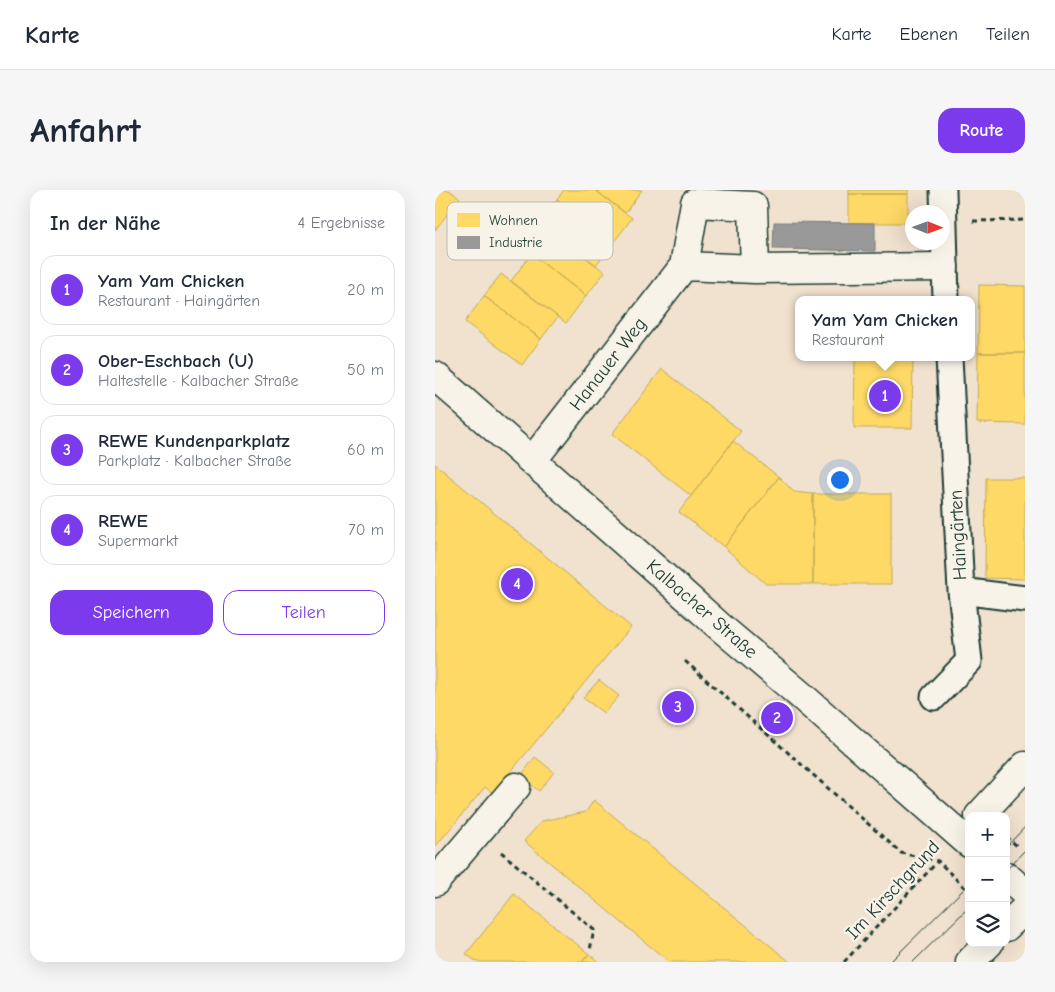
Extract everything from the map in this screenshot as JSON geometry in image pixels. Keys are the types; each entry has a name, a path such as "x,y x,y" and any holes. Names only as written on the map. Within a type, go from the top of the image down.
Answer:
{"street":[{"path":"943,190 946,296"},
{"name":"Hanauer Weg","path":"532,461 684,266 695,203 753,206 755,269"},
{"path":"684,266 755,269 944,267"},
{"name":"Haingärten","path":"934,697 969,661 961,591 949,361"},
{"name":"Kalbacher Straße","path":"435,376 719,626 965,834"},
{"path":"961,591 1025,599"},
{"path":"983,812 1025,766"},
{"path":"435,882 516,787"},
{"path":"1010,880 1025,894"},
{"path":"1010,923 1025,909"},
{"path":"970,962 985,947"}],"path":[{"path":"970,221 1025,220"},
{"path":"685,661 901,853 938,861 965,888"},
{"path":"478,832 594,930 589,950"},
{"name":"Im Kirschgrund","path":"844,962 938,861 965,838"}],"building: Wohnen":[{"path":"435,190 449,190 460,198 457,202 447,202 447,215 435,230"},
{"path":"564,190 595,190 611,202 561,202 557,199"},
{"path":"595,190 642,190 625,213"},
{"path":"849,190 908,190 908,194 849,194"},
{"path":"849,194 908,194 908,205 905,205 905,223 849,223"},
{"path":"613,204 632,218 613,241"},
{"path":"527,260 539,260 586,296 566,323 511,281"},
{"path":"539,260 589,260 605,272 586,296"},
{"path":"589,260 600,260 596,265"},
{"path":"501,274 558,317 541,339 484,296"},
{"path":"979,285 1025,286 1025,353 978,353"},
{"path":"484,296 541,339 522,365 465,322"},
{"path":"978,353 1025,353 1025,424 977,423"},
{"path":"855,361 913,361 912,428 854,428"},
{"path":"662,369 741,431 691,496 612,434"},
{"path":"733,441 779,477 724,547 679,512"},
{"path":"435,464 631,627 493,793 485,787 435,847"},
{"path":"779,477 794,492 813,494 813,584 766,584 724,547"},
{"path":"986,478 1025,478 1025,579 985,578"},
{"path":"813,494 891,494 891,584 813,584"},
{"path":"599,680 619,696 604,713 583,698"},
{"path":"535,757 554,772 539,791 521,776"},
{"path":"594,800 790,962 669,962 524,841 542,821 586,812"},
{"path":"514,894 589,954 582,962 477,962 466,954"},
{"path":"589,954 599,962 582,962"}],"building: Industrie":[{"path":"774,222 875,223 875,251 773,249"}],"tram line":[{"path":"1010,843 1025,827"},
{"path":"1010,866 1025,850"},
{"path":"890,962 965,888"},
{"path":"913,962 965,911"}],"place":[{"name":"Yam Yam Chicken","path":"885,396"},
{"name":"REWE","path":"517,584"},
{"name":"REWE Kundenparkplatz","path":"678,707"},
{"name":"Ober-Eschbach (U)","path":"777,718"}]}
